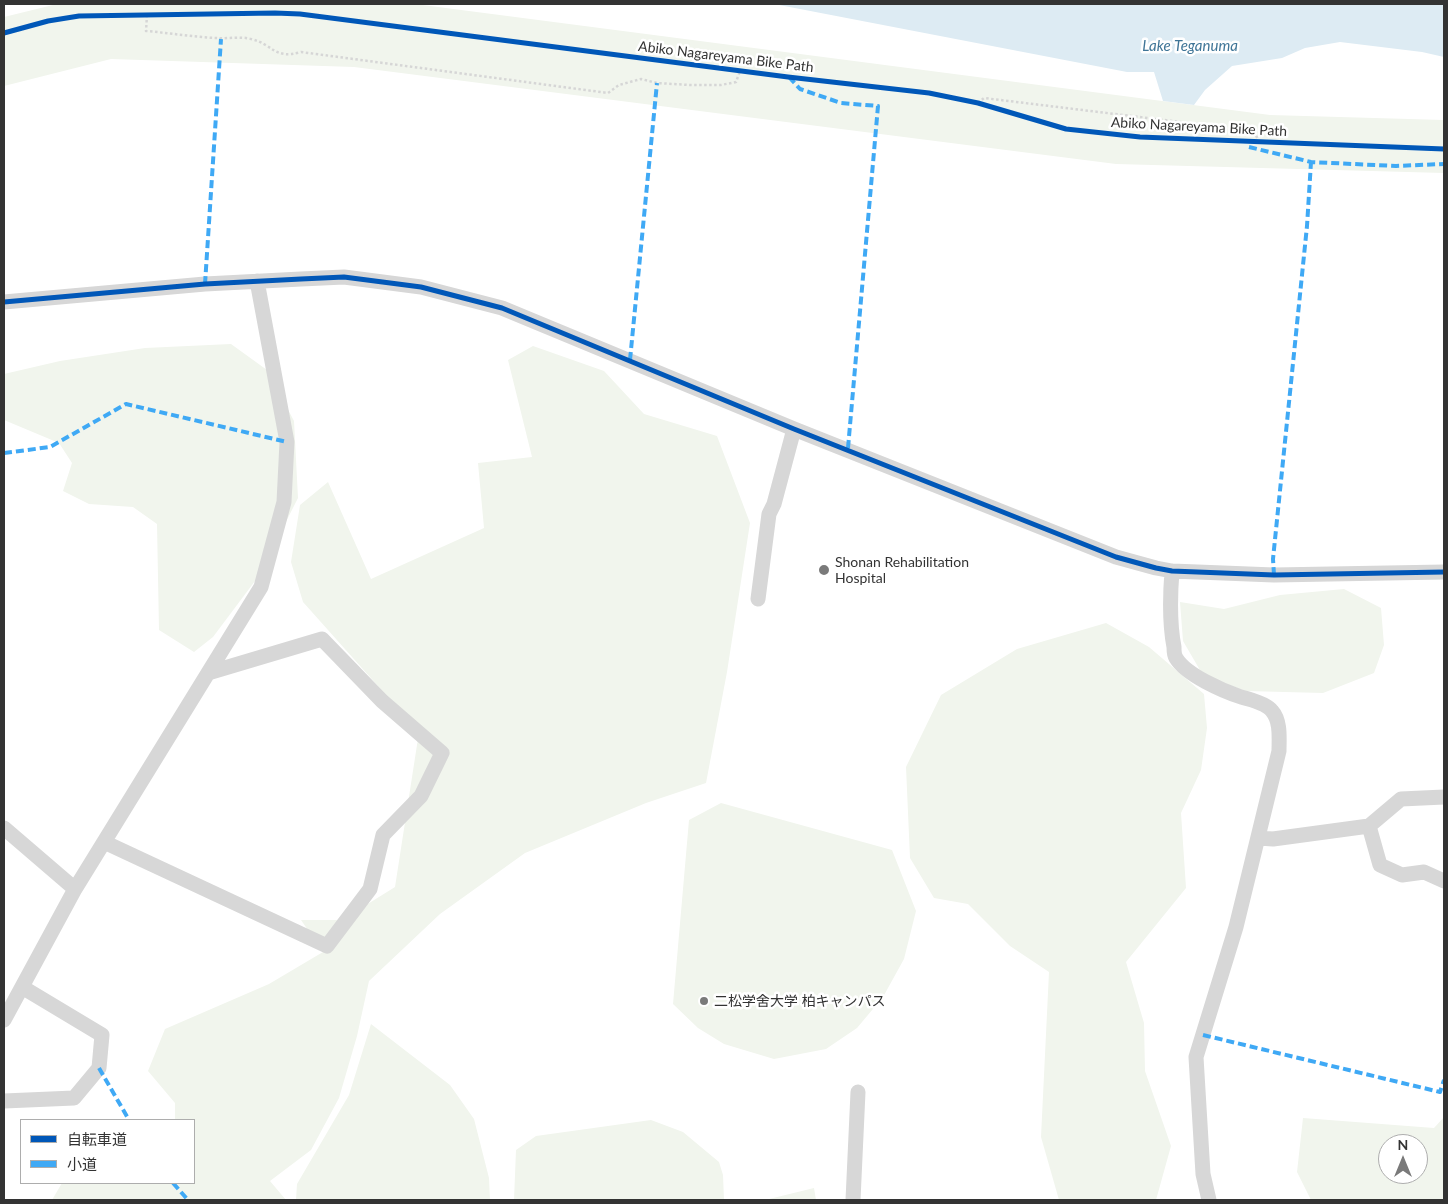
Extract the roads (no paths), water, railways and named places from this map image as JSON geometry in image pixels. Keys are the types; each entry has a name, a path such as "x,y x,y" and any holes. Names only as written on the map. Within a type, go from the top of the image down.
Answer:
{"street":[{"path":"4,302 257,281 344,277 421,287 502,308 794,428 1116,556 1156,568 1172,571 1274,575 1444,572"},
{"path":"4,1020 75,888 261,587 284,502 287,442 257,281"},
{"path":"758,599 769,514 774,504 794,428"},
{"path":"1172,571 1170,598 1171,635 1176,658 1191,672 1219,689 1255,701 1272,710 1279,725 1279,752 1259,838 1236,927 1196,1057 1203,1174 1209,1200"},
{"path":"104,842 327,946 370,889 383,834 421,796 442,753 382,701 322,639 208,673"},
{"path":"1259,838 1273,839 1369,826 1401,799 1444,797"},
{"path":"1369,826 1380,865 1402,875 1424,872 1444,882"},
{"path":"4,828 75,888"},
{"path":"4,1101 74,1098 99,1068 102,1035 22,987"},
{"path":"853,1200 858,1092"}],"water":[{"name":"Lake Teganuma","path":"774,4 1444,4 1444,57 1422,52 1340,42 1305,48 1282,58 1232,66 1205,90 1194,105 1163,101 1154,72 1127,72"}],"place":[{"name":"Shonan Rehabilitation Hospital","path":"824,570"},
{"name":"二松学舍大学 柏キャンパス","path":"704,1001"}]}
